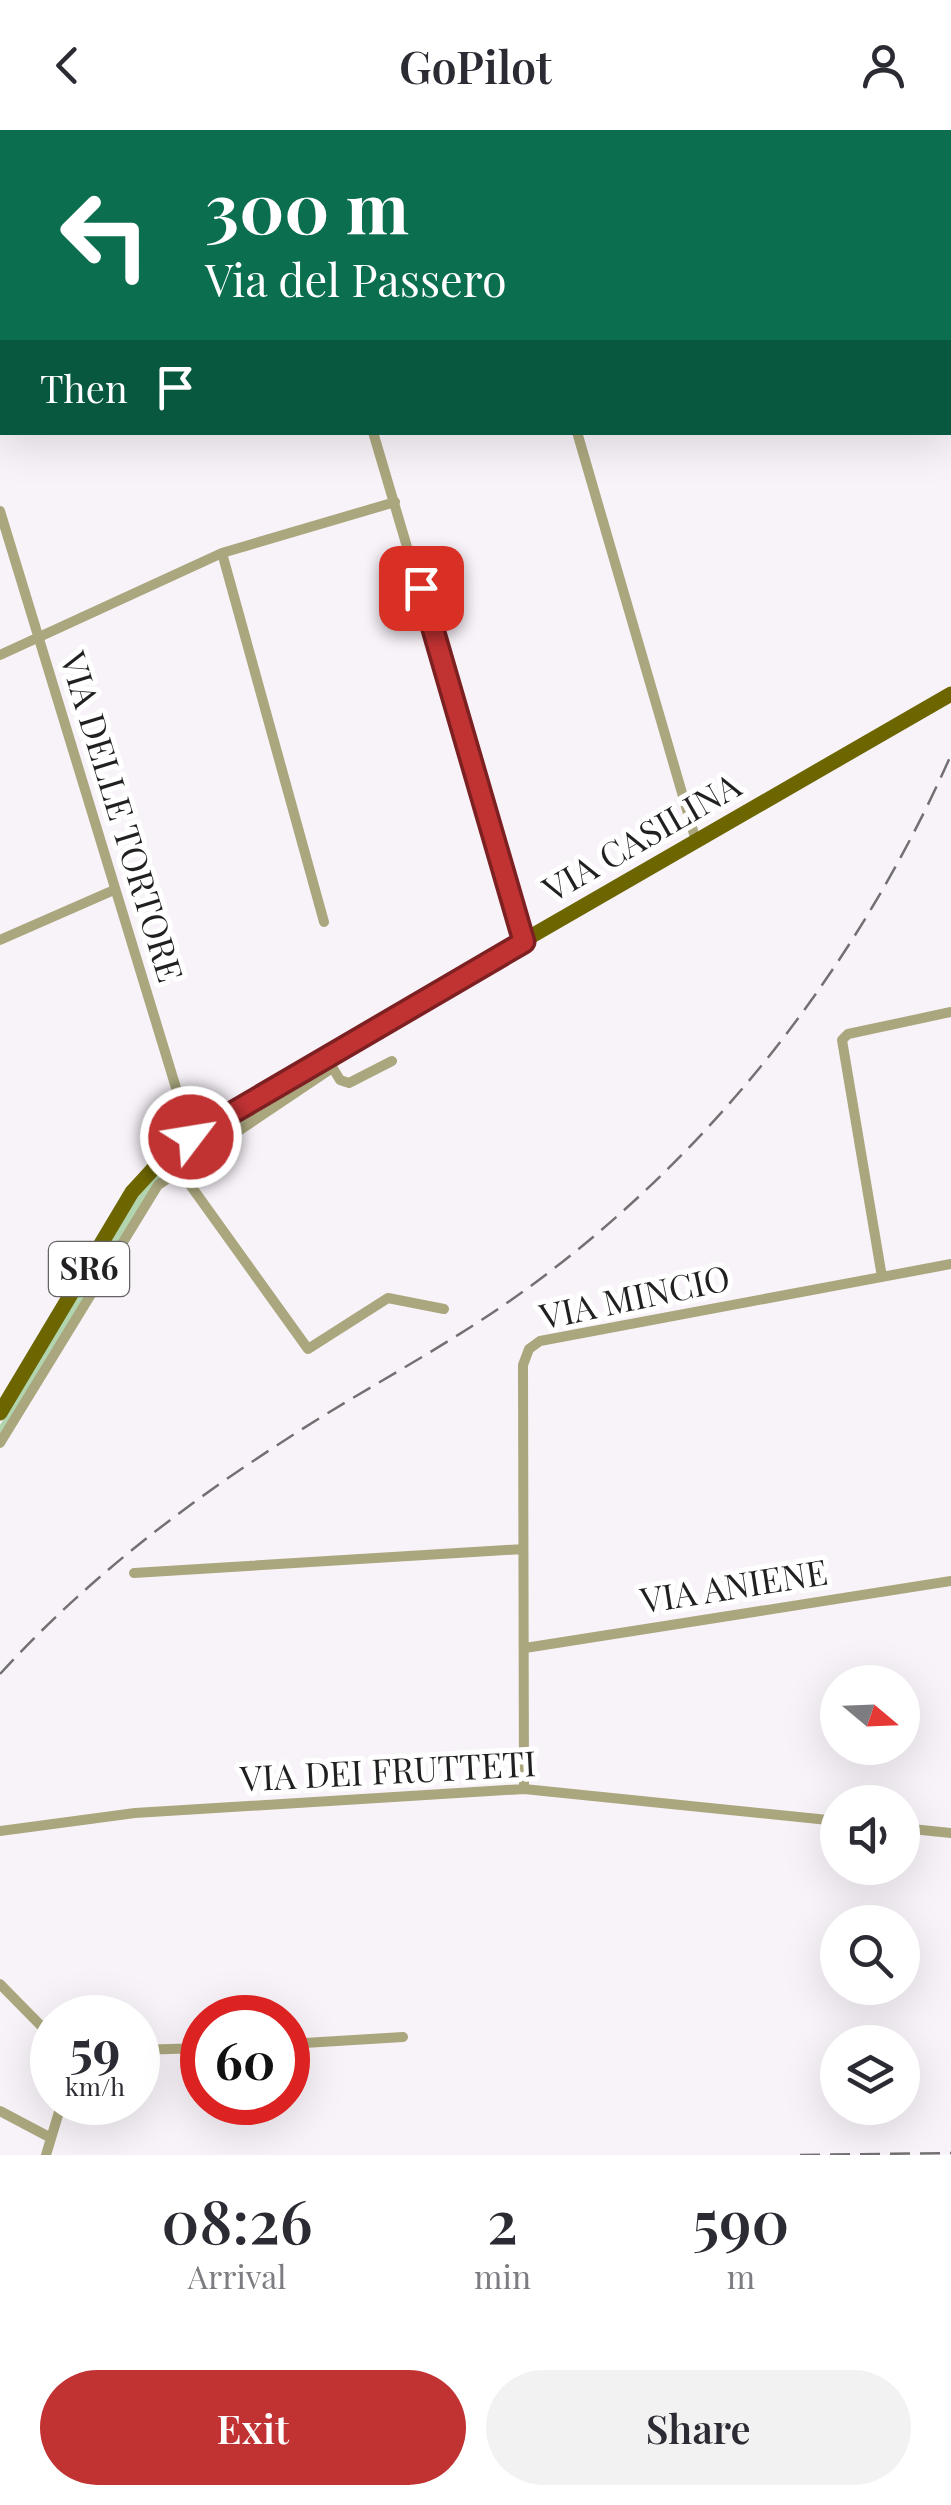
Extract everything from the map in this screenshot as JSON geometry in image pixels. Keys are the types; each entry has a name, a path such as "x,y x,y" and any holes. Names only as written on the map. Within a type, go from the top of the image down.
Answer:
{"main road":[{"name":"VIA CASILINA","path":"0,1412 136,1186 161,1158 951,694"}],"street":[{"path":"374,435 524,942"},
{"path":"578,435 696,842"},
{"path":"0,655 222,553 395,502"},
{"name":"VIA DELLE TORTORE","path":"0,512 191,1137"},
{"path":"222,553 324,922"},
{"path":"0,940 114,890"},
{"path":"882,1276 842,1040 848,1034 951,1012"},
{"path":"0,1443 58,1354 148,1198 178,1168 329,1061 340,1080 349,1082 392,1061"},
{"path":"178,1168 308,1349 388,1298 444,1309"},
{"name":"VIA MINCIO","path":"524,1789 522,1365 533,1344 951,1264"},
{"path":"134,1573 523,1548"},
{"name":"VIA ANIENE","path":"525,1648 951,1580"},
{"name":"VIA DEI FRUTTETI","path":"0,1831 135,1813 524,1789 820,1820"},
{"path":"920,1830 951,1833"},
{"path":"0,1984 30,2015"},
{"path":"310,2043 403,2037"},
{"path":"0,2110 52,2138"},
{"path":"46,2155 56,2125"}],"green space":[{"path":"266,1097 255,1115 159,1181 0,1439 0,1425 136,1198 164,1162"}],"railway":[{"path":"0,1674 97,1579 204,1495 504,1305 576,1251 644,1192 707,1129 819,989 868,914 951,755"},
{"path":"800,2155 951,2153"}],"route":[{"path":"191,1137 524,942 421,588"}]}
